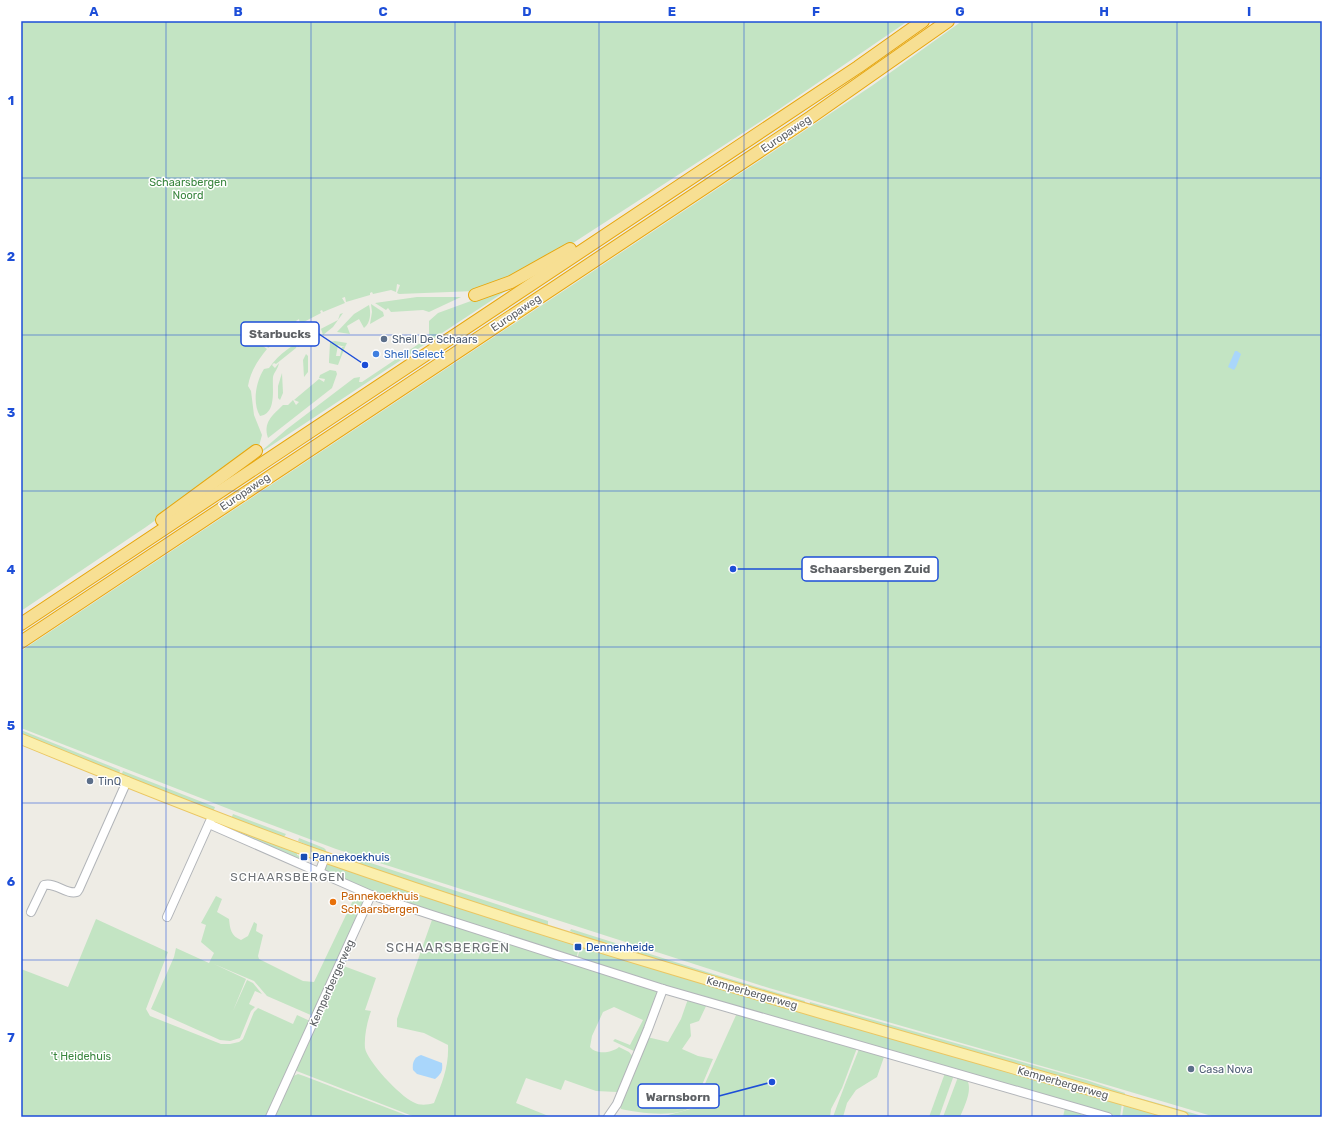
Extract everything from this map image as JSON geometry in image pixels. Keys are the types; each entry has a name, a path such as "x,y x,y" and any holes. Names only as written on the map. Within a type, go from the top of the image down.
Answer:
{"highway":[{"name":"Europaweg","path":"21,624 858,67 924,21"},
{"name":"Europaweg","path":"21,642 760,151 948,21"},
{"path":"475,295 511,282 544,265 637,207 692,177"},
{"path":"55,600 108,556 219,479 256,451"}],"main road":[{"name":"Kemperbergerweg","path":"21,739 128,781 211,820 661,966 1183,1117"}],"street":[{"path":"32,912 44,885 50,884 71,892 77,892 128,781"},
{"path":"167,917 211,820"},
{"name":"Kemperbergerweg","path":"211,820 319,873 372,895 663,989 1108,1117"},
{"path":"319,873 325,857"},
{"name":"Kemperbergerweg","path":"270,1117 372,895"},
{"path":"608,1117 617,1104 663,989"}],"green space":[{"name":"Schaarsbergen Noord","path":"21,21 908,21 775,112 536,267 475,291 399,294 397,293 400,285 397,284 396,292 391,290 373,294 372,292 370,295 346,302 345,297 342,298 345,303 323,312 322,310 320,311 321,313 300,324 299,319 296,321 299,325 287,333 285,332 283,334 284,335 268,348 266,344 263,346 267,349 251,376 248,386 251,391 254,415 262,435 259,446 146,527 21,611"},
{"path":"962,21 1322,21 1322,1117 1215,1117 769,988 336,849 21,728 21,651 873,85"},
{"path":"515,285 259,453 287,429 354,378 360,377 359,382 362,382 429,337 429,321 438,313"},
{"path":"417,297 461,297 429,312 423,310 391,312 388,308 386,310 375,303"},
{"path":"371,304 383,312 384,316 370,324 372,312"},
{"path":"369,305 370,317 364,328 359,319 347,326 350,334 337,332 354,314"},
{"path":"338,320 333,327 323,335 321,329 317,331 322,335 313,337 311,334"},
{"path":"310,334 312,338 298,347 297,345 296,348 276,364 274,363 272,365 275,368 279,363 273,377 271,406 265,414 260,416 256,405 256,392 264,369 269,368 282,353"},
{"path":"335,341 347,343 338,365 329,363 330,342","holes":["338,345 345,347 342,347 340,356 336,356"]},
{"path":"306,354 308,356 308,372 304,377 303,360"},
{"path":"330,370 336,371 337,374 332,388 268,438 267,428 272,416 283,405 288,405 293,400 296,405 299,402 294,400 319,379 324,382 325,379 319,378 320,375"},
{"path":"282,373 283,393 280,400 278,398 278,386"},
{"path":"21,730 120,770 119,775 21,736"},
{"path":"123,771 215,807 213,812 121,776"},
{"path":"233,814 286,834 284,837 231,819"},
{"path":"216,822 297,853 297,855 305,858 303,863"},
{"path":"299,838 324,848 326,850 325,853 298,841"},
{"path":"340,853 548,921 548,925 536,923 338,858"},
{"path":"328,863 552,935 579,948 576,959 373,893 325,873 324,869"},
{"path":"357,892 367,896 313,1016 267,996 254,981 214,964 246,979 233,1011 247,980 253,983 262,994 255,991 249,1004 255,1007 251,1011 240,1038 230,1041 220,1040 151,1009 174,957 176,948 209,963 214,953 201,942 206,925 201,923 216,896 222,899 217,912 229,919 232,932 235,936 241,940 248,936 254,922 257,924 256,931 263,935 258,956 259,959 303,981 314,982"},
{"path":"433,917 656,990 660,994 638,1049 634,1051 613,1041 615,1039 630,1045 643,1020 614,1007 603,1012 592,1036 590,1047 593,1050 608,1052 619,1047 629,1052 634,1058 619,1090 617,1092 596,1091 565,1080 561,1090 526,1078 516,1103 551,1117 415,1117 294,1070 341,965 376,978 365,1010 371,1011 366,1030 365,1048 367,1054 385,1078 400,1093 421,1105 434,1103 446,1068 448,1045 424,1033 397,1027 397,1019"},
{"name":"'t Heidehuis","path":"96,919 168,952 146,1009 150,1016 221,1044 239,1042 243,1039 254,1012 258,1008 293,1024 297,1015 310,1021 269,1117 21,1117 21,969 68,987"},
{"path":"571,929 805,1001 804,1005 593,941 570,931"},
{"path":"583,948 605,952 1122,1103 1120,1117 734,1007 577,959 580,949"},
{"path":"688,999 707,1004 699,1021 690,1024 691,1036 682,1049 698,1056 713,1059 694,1104 689,1109 681,1112 660,1114 621,1109 620,1107 647,1037 668,1042 681,1019"},
{"path":"810,1002 1086,1080 1125,1093 1124,1097 809,1006"},
{"path":"737,1013 857,1048 842,1088 831,1109 830,1117 661,1117 694,1108"},
{"path":"859,1049 882,1055 884,1057 877,1077 856,1090 847,1103 843,1117 833,1117 842,1091"},
{"path":"945,1073 954,1075 939,1117 929,1117"},
{"path":"298,1074 411,1117 273,1117 291,1077"},
{"path":"958,1077 967,1080 969,1084 966,1104 960,1117 943,1117"},
{"path":"1136,1097 1206,1117 1194,1117 1138,1100"},
{"path":"1124,1104 1170,1117 1122,1117"},
{"path":"1065,1108 1082,1113 1081,1117 1063,1117"}],"water":[{"path":"1235,351 1241,354 1234,370 1228,367"},
{"path":"421,1055 442,1063 441,1072 435,1079 417,1074 413,1070 414,1061"}],"place":[{"name":"Shell De Schaars","path":"384,339"},
{"name":"Shell Select","path":"376,354"},
{"name":"Starbucks","path":"365,365"},
{"name":"Schaarsbergen Zuid","path":"733,569"},
{"name":"TinQ","path":"90,781"},
{"name":"Pannekoekhuis","path":"304,857"},
{"name":"Pannekoekhuis Schaarsbergen","path":"333,902"},
{"name":"Dennenheide","path":"578,947"},
{"name":"Casa Nova","path":"1191,1069"},
{"name":"Warnsborn","path":"772,1082"}],"district":[{"name":"SCHAARSBERGEN","path":"288,877"},
{"name":"SCHAARSBERGEN","path":"448,947"}]}
